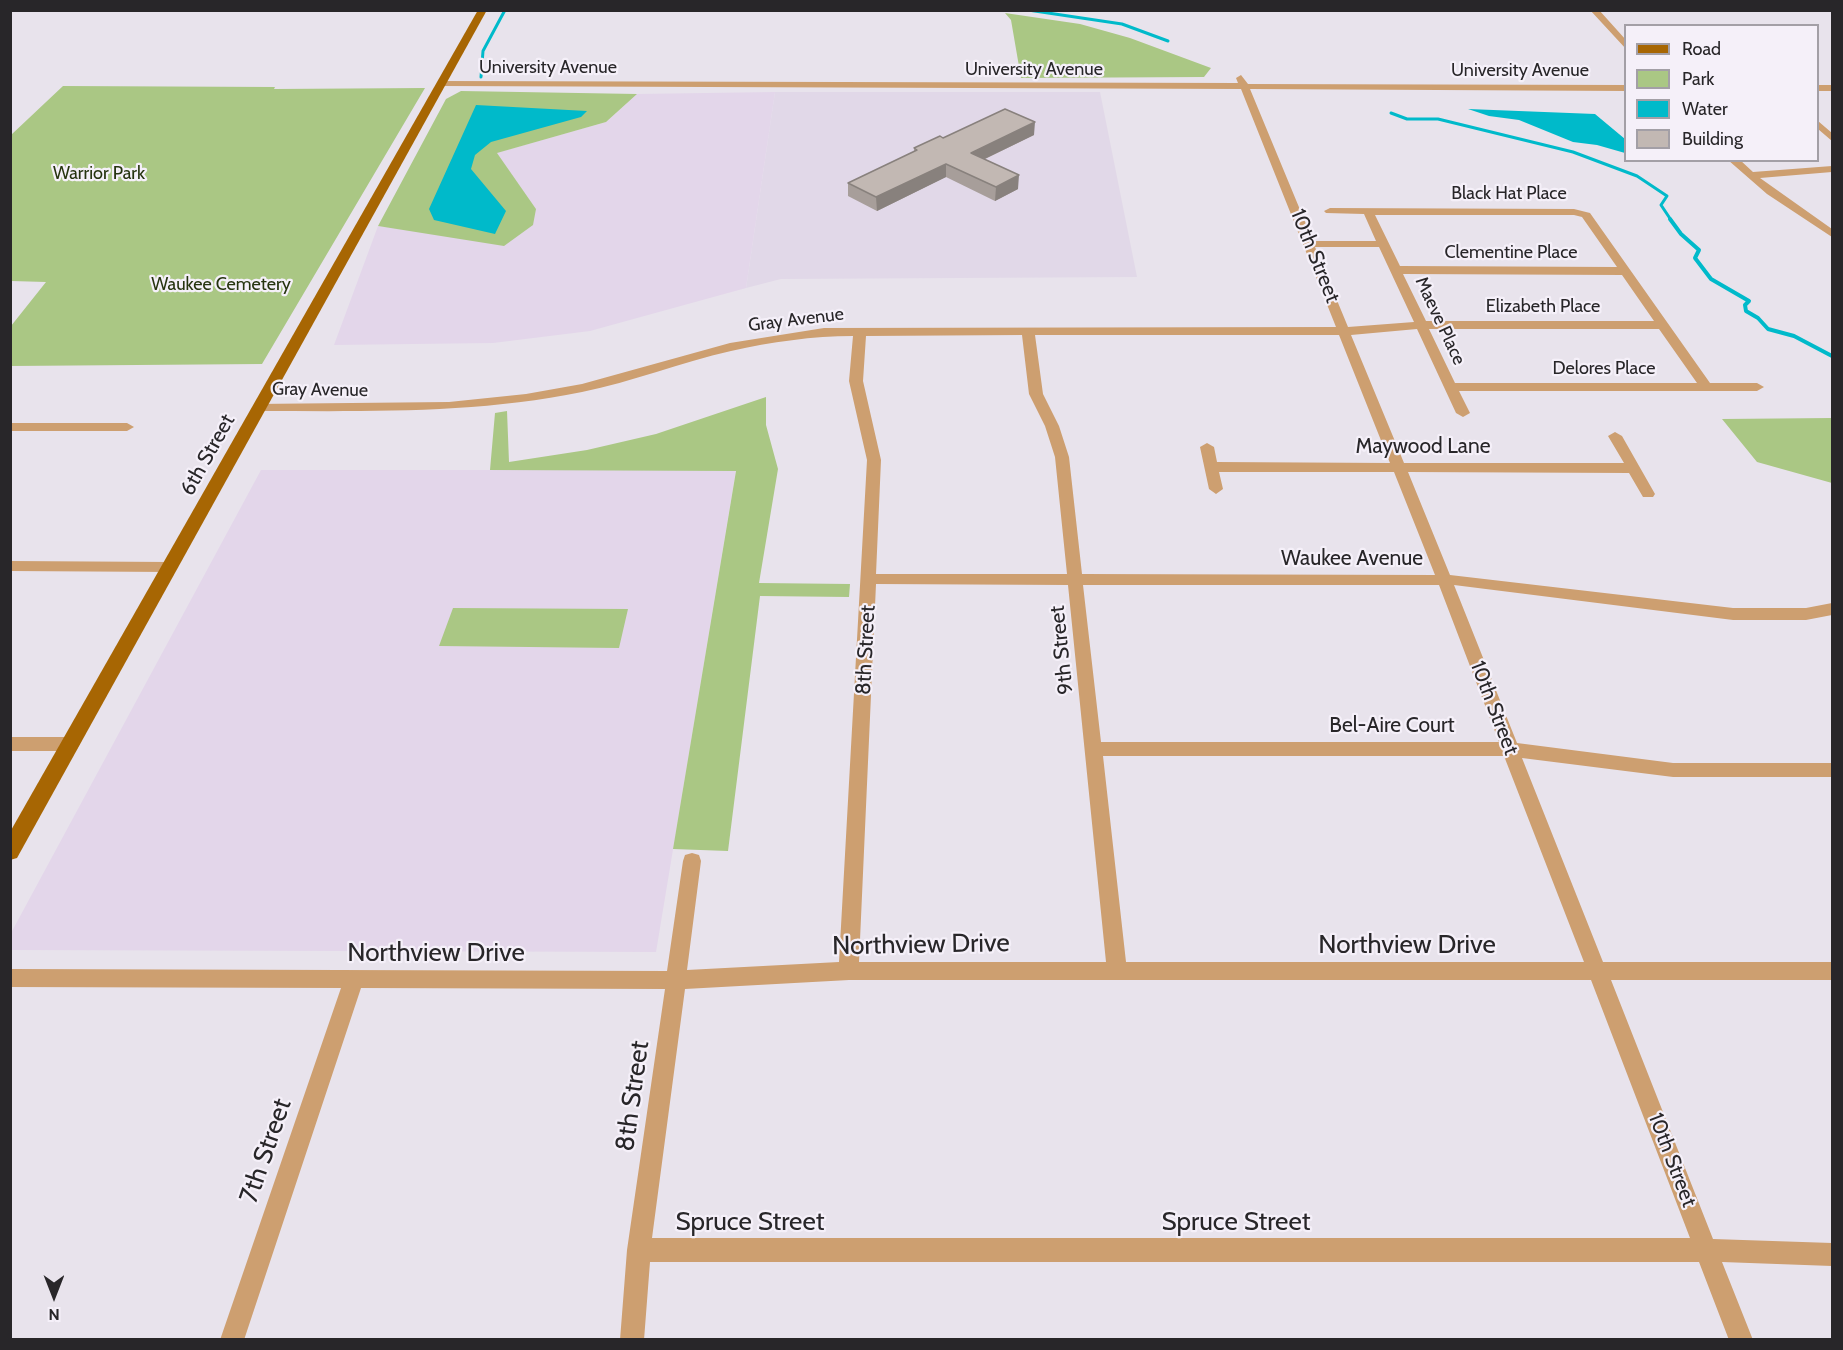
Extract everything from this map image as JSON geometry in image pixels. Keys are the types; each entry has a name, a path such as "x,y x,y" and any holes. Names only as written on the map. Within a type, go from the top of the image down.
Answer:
{"main road":[{"name":"6th Street","path":"10,852 409,138 444,82 483,10"}],"street":[{"path":"1594,10 1624,43"},
{"name":"University Avenue","path":"444,82 1243,82 1624,88"},
{"name":"10th Street","path":"1243,82 1444,579 1741,1340"},
{"path":"1819,125 1833,138"},
{"path":"1735,162 1833,234"},
{"path":"1751,175 1833,169"},
{"name":"Black Hat Place","path":"1330,211 1581,212 1586,215 1706,387"},
{"name":"Maeve Place","path":"1368,212 1463,413"},
{"path":"1310,244 1383,244"},
{"name":"Clementine Place","path":"1396,270 1625,271"},
{"name":"Elizabeth Place","path":"1345,330 1376,331 1422,325 1663,326"},
{"name":"Gray Avenue","path":"259,407 449,406 526,398 583,388 730,347 789,336 860,330 1345,330"},
{"name":"8th Street","path":"849,971 874,460 856,381 860,330"},
{"name":"9th Street","path":"1029,330 1036,394 1052,426 1062,457 1117,971"},
{"name":"Delores Place","path":"1451,387 1757,387"},
{"path":"10,427 127,427"},
{"path":"1615,436 1648,494"},
{"path":"1207,447 1215,489"},
{"name":"Maywood Lane","path":"1212,467 1633,468"},
{"path":"10,566 170,567"},
{"name":"Waukee Avenue","path":"869,579 1482,580 1733,614 1806,614 1833,609"},
{"path":"10,744 71,744"},
{"name":"Bel-Aire Court","path":"1093,749 1509,749 1673,770 1833,770"},
{"name":"8th Street","path":"632,1340 639,1250 692,861"},
{"name":"Northview Drive","path":"10,978 676,980 849,971 1833,971"},
{"name":"7th Street","path":"232,1340 354,980"},
{"name":"Spruce Street","path":"639,1250 1707,1250 1833,1255"}],"shaded area":[{"path":"775,92 1100,92 1137,277 781,279 746,288"},
{"path":"775,92 746,288 590,331 493,343 334,345 378,226 397,228 536,209 496,153 606,122 637,94"},
{"path":"261,470 736,470 656,952 11,950 11,933"}],"green space":[{"path":"1005,13 1080,24 1130,38 1211,68 1204,77 1021,78 1011,20"},
{"path":"63,86 275,87 274,89 425,88 262,364 11,366 11,326 46,282 11,281 11,135"},
{"path":"461,91 637,94 606,122 497,153 536,209 533,225 504,246 378,226 446,99"},
{"path":"766,397 766,425 778,469 759,583 850,584 849,597 760,596 728,851 673,849 736,471 490,470 495,413 507,411 509,462 587,450 656,434"},
{"path":"1832,418 1832,483 1757,462 1722,419"},
{"path":"453,608 628,609 619,648 439,646"}],"water":[{"path":"476,105 587,111 581,117 491,142 475,155 471,169 506,211 495,234 434,220 429,209"},
{"path":"1468,109 1595,114 1624,138 1624,153 1597,145 1573,142 1519,120 1489,116"}],"building":[{"path":"1005,109 1035,122 971,153 1019,175 996,187 946,164 876,197 848,183 917,150 914,148 940,136 943,138"}],"waterway":[{"path":"481,77 483,51 505,10"},
{"path":"1028,10 1122,24 1168,41"},
{"path":"1391,113 1407,119 1438,119 1573,152 1637,176 1667,196 1661,205 1671,220"},
{"path":"1670,219 1681,234 1699,250 1695,258 1711,279 1749,301 1745,305 1746,311 1758,318 1768,329 1794,336 1832,356"}],"park label":[{"name":"Warrior Park","path":"99,174"},
{"name":"Waukee Cemetery","path":"221,285"}]}
